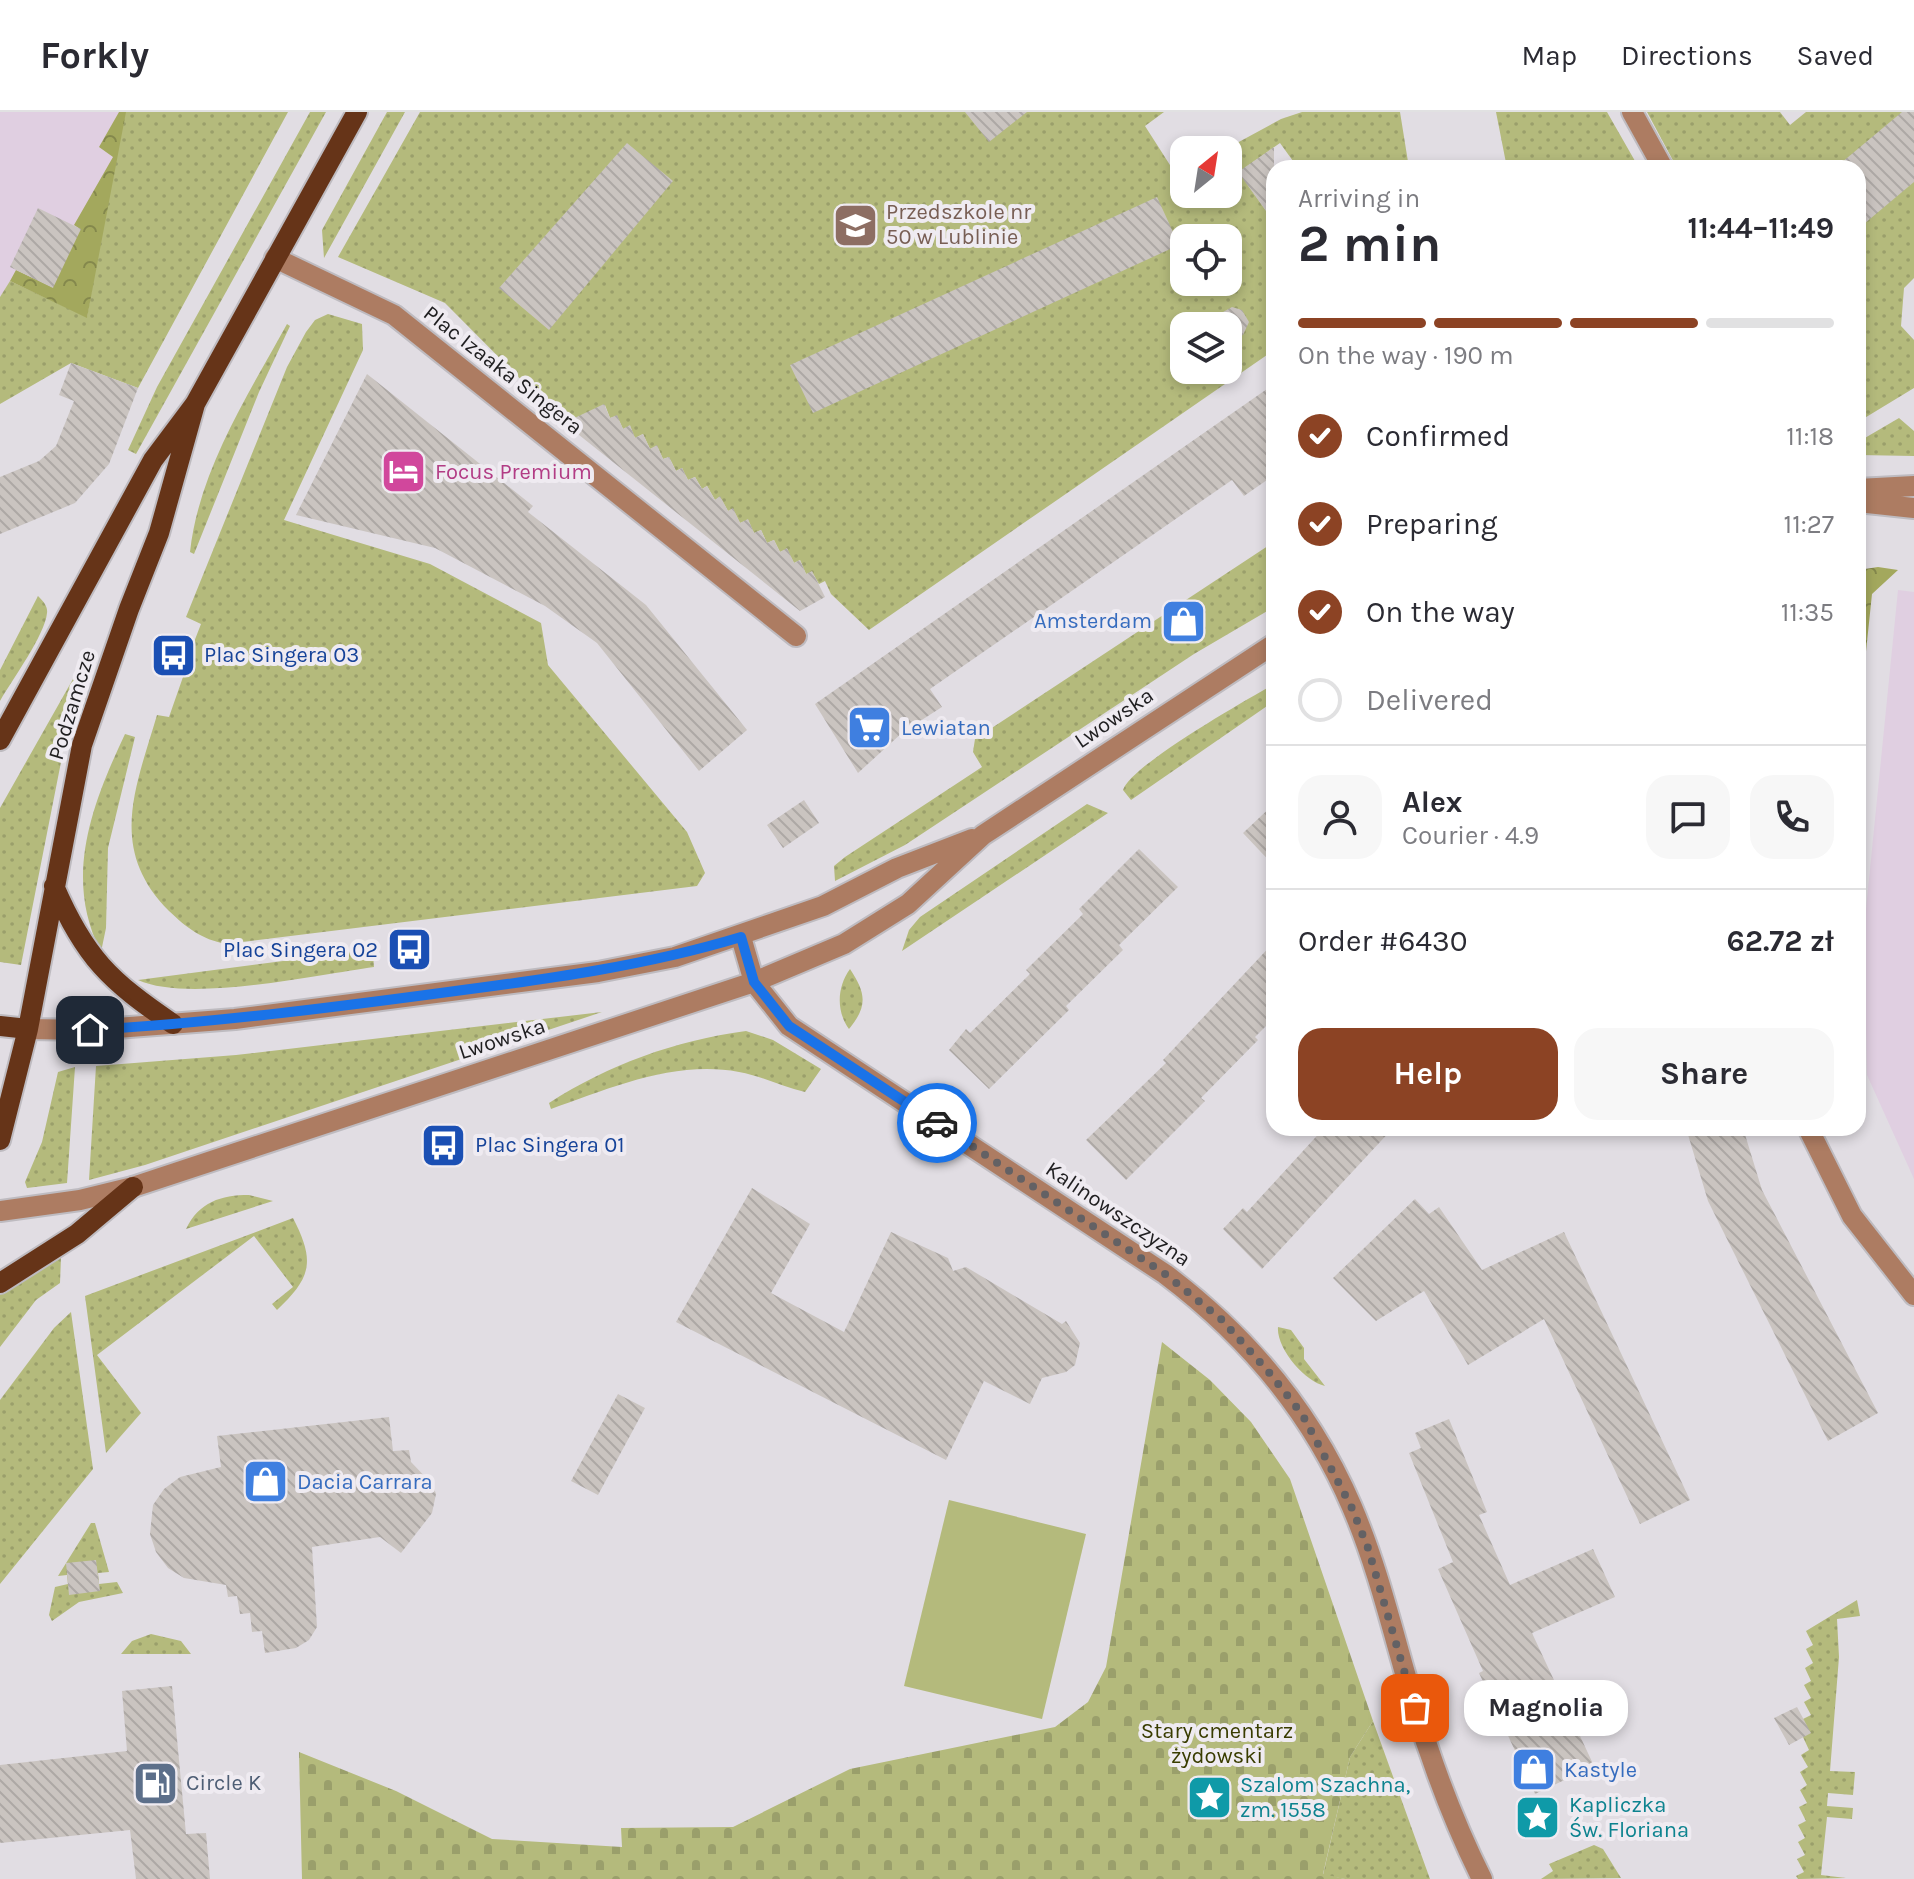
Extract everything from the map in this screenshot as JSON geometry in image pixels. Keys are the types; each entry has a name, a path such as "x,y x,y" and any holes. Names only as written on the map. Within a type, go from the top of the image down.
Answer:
{"main road":[{"name":"Podzamcze","path":"0,740 153,460 195,404 357,112"},
{"name":"Podzamcze","path":"0,1140 28,1029 82,745 163,521 195,404"},
{"path":"54,886 69,922 99,967 121,988 173,1024"},
{"path":"0,1026 28,1029"},
{"path":"0,1283 77,1234 133,1187"}],"street":[{"path":"1632,112 1659,160"},
{"name":"Plac Izaaka Singera","path":"275,258 394,315 796,636"},
{"path":"1866,489 1914,486"},
{"path":"1866,503 1914,508"},
{"name":"Lwowska","path":"0,1211 80,1200 133,1187 754,982 867,930 908,904 983,835 1266,649"},
{"name":"Lwowska","path":"28,1029 90,1030 173,1024 598,972 675,957 741,937 823,906 897,868 983,835"},
{"name":"Kalinowszczyzna","path":"741,937 754,982 775,1012 799,1033 1165,1274 1221,1319 1302,1414 1351,1506 1368,1548 1434,1763 1458,1831 1482,1879"},
{"path":"1812,1136 1852,1216 1914,1295"}],"shaded area":[{"path":"0,112 126,112 87,318 10,282 0,297"},
{"path":"1898,590 1914,592 1914,1179 1867,1075 1866,909"}],"green space":[{"path":"119,112 126,112 87,318 10,281 16,270 52,287 80,229 74,225 113,157 99,147"},
{"path":"122,112 288,112 138,388 71,363 0,404 0,297 10,281 87,317"},
{"path":"310,112 326,112 136,454 128,450 157,387"},
{"path":"387,112 405,112 324,258 322,230"},
{"path":"420,112 1164,112 1145,126 1170,165 1170,208 1242,208 1242,176 1266,211 1266,356 1242,372 1242,312 1170,312 1170,384 1225,384 869,630 831,594 825,581 819,584 812,572 806,574 800,560 794,563 787,549 780,552 774,540 767,543 761,530 754,533 748,520 740,523 733,509 728,511 720,497 715,500 707,486 702,489 695,477 688,480 682,468 676,471 669,457 663,459 657,446 650,449 643,434 635,438 630,426 623,429 617,416 610,418 605,405 564,423 445,303 338,257"},
{"path":"1302,112 1400,112 1408,160 1292,160 1280,143 1242,170 1242,140 1281,119"},
{"path":"1496,112 1607,112 1634,160 1505,160"},
{"path":"1647,112 1780,112 1790,125 1806,112 1914,112 1914,278 1904,288 1901,326 1914,340 1914,388 1866,417 1866,160 1673,160"},
{"path":"328,314 362,324 363,350 284,520 430,564 541,623 548,665 687,832 705,873 697,886 226,944 188,928 150,888 138,864 132,841 135,792 157,715 169,717 183,677 173,673 179,658 187,660 201,624 186,617 287,367 315,320"},
{"path":"287,324 290,326 259,392 194,554 190,552 195,522 214,463"},
{"path":"1899,418 1914,431 1914,456 1866,455 1866,437"},
{"path":"1266,547 1266,612 1194,654 905,845 835,881 834,866 845,857 982,767 973,752 975,739"},
{"path":"1866,569 1898,570 1872,594 1866,651"},
{"path":"38,596 47,608 45,622 0,701 0,670"},
{"path":"73,679 77,681 21,965 0,962 0,808"},
{"path":"1266,689 1266,707 1131,800 1123,790 1131,779 1146,765"},
{"path":"125,734 135,737 108,848 106,928 101,952 84,897 83,869 93,814"},
{"path":"1087,804 1108,813 902,951 909,930 920,917"},
{"path":"368,950 373,954 374,967 287,981 188,989 138,980"},
{"path":"850,969 863,999 849,1029 842,1015 840,999"},
{"path":"602,1012 145,1165 89,1180 96,1066 236,1055"},
{"path":"746,1031 773,1040 821,1069 805,1092 739,1072 691,1070 643,1078 551,1109 549,1103 572,1089 643,1056 693,1041"},
{"path":"75,1067 67,1183 27,1188 25,1182 42,1142 58,1072"},
{"path":"249,1195 273,1201 186,1229 204,1206 220,1199"},
{"path":"293,1218 305,1246 306,1268 297,1288 277,1310 272,1304 293,1287 254,1236 97,1355 141,1413 106,1453 85,1296"},
{"path":"61,1257 60,1283 36,1300 0,1347 0,1294"},
{"path":"71,1312 93,1469 0,1584 0,1400 54,1328"},
{"path":"1278,1327 1291,1330 1304,1348 1304,1359 1325,1386 1309,1378 1293,1363 1282,1345"},
{"name":"Stary cmentarz żydowski","path":"1162,1342 1210,1380 1251,1422 1290,1479 1373,1721 1350,1757 1323,1874 1345,1879 302,1879 299,1752 396,1791 492,1839 622,1847 621,1828 733,1827 850,1769 1055,1727 1088,1702 1106,1667"},
{"path":"949,1500 1086,1534 1042,1719 904,1686"},
{"path":"91,1523 95,1523 109,1572 98,1573 99,1584 117,1582 123,1593 79,1602 52,1621 49,1615 55,1587 68,1584 67,1575 58,1576"},
{"path":"1857,1600 1860,1616 1837,1619 1839,1657 1830,1771 1855,1772 1853,1795 1828,1793 1827,1806 1853,1808 1852,1819 1827,1817 1821,1875 1846,1878 1798,1879 1796,1876 1804,1872 1797,1859 1805,1855 1798,1842 1805,1838 1798,1825 1806,1821 1799,1807 1807,1803 1800,1790 1807,1785 1800,1772 1808,1767 1801,1755 1809,1750 1803,1737 1803,1719 1811,1715 1804,1702 1811,1698 1804,1685 1811,1681 1805,1668 1813,1663 1806,1649 1813,1645 1806,1631"},
{"path":"151,1634 181,1641 191,1654 121,1654 132,1641"},
{"path":"1373,1721 1430,1879 1345,1879 1323,1875 1350,1757"},
{"path":"1594,1845 1603,1849 1621,1878 1541,1879 1553,1871 1549,1864"}],"building":[{"path":"965,112 1027,112 989,142"},
{"path":"1902,112 1914,112 1914,182 1866,222 1866,160 1845,160"},
{"path":"627,143 673,181 549,330 499,288"},
{"path":"1274,147 1274,160 1266,160 1266,211 1242,178 1242,169"},
{"path":"1157,197 1170,225 1170,249 813,413 790,365"},
{"path":"38,208 81,229 53,288 10,267"},
{"path":"1232,307 1242,310 1249,322 1243,335 1242,312 1223,312"},
{"path":"71,363 138,388 109,464 75,503 0,534 0,477 39,461 56,446 74,401 59,395"},
{"name":"Focus Premium","path":"367,374 533,506 528,512 646,605 747,730 699,771 597,643 545,606 435,548 296,515"},
{"path":"1266,390 1266,481 1244,496 1232,480 930,689 942,707 903,732 858,773 815,704"},
{"path":"604,404 610,418 617,415 623,429 630,425 635,438 643,434 650,449 657,445 663,459 669,457 676,471 682,468 688,480 695,477 702,489 707,486 715,500 720,496 728,511 733,508 740,523 748,519 754,533 761,530 767,543 774,540 780,552 787,548 794,563 800,560 806,574 812,571 825,597 800,611 564,423"},
{"path":"804,800 819,823 783,848 767,825"},
{"path":"1266,811 1266,857 1243,833"},
{"path":"1139,849 1178,887 1119,945 1123,950 1066,1006 1069,1010 989,1089 949,1050 966,1029 970,1033 1030,974 1026,970 1083,914 1079,909"},
{"path":"1266,951 1266,1026 1255,1037 1258,1040 1201,1098 1205,1101 1126,1180 1086,1140 1166,1063 1163,1060"},
{"path":"1317,1136 1386,1136 1262,1269 1223,1229 1243,1208 1247,1212"},
{"path":"1688,1136 1745,1136 1762,1190 1878,1413 1828,1441 1708,1201"},
{"path":"752,1188 810,1224 771,1293 844,1332 891,1232 948,1258 953,1271 966,1267 1062,1324 1066,1321 1080,1343 1075,1365 1066,1372 1042,1378 1030,1404 984,1381 946,1460 676,1322"},
{"path":"1415,1199 1429,1214 1439,1207 1482,1270 1564,1232 1690,1500 1640,1524 1544,1319 1468,1365 1424,1291 1376,1321 1333,1278"},
{"path":"618,1394 645,1408 598,1495 571,1481"},
{"path":"389,1417 393,1451 409,1450 411,1462 433,1485 436,1494 432,1513 401,1553 380,1537 312,1547 317,1627 309,1640 296,1648 265,1653 262,1631 252,1632 250,1613 240,1614 237,1596 228,1597 226,1585 184,1578 168,1568 156,1552 150,1534 153,1505 164,1489 180,1477 221,1467 217,1436"},
{"path":"1449,1419 1487,1512 1479,1515 1510,1585 1593,1549 1615,1597 1532,1633 1594,1766 1535,1794 1479,1673 1483,1671 1438,1569 1453,1562 1409,1453 1421,1448 1415,1433"},
{"path":"96,1560 100,1591 69,1595 66,1563"},
{"path":"172,1686 186,1834 206,1833 210,1879 136,1879 130,1830 0,1843 0,1765 127,1751 122,1691"},
{"path":"1797,1707 1811,1733 1789,1745 1774,1718"}],"way so far":[{"path":"937,1123 1119,1241 1196,1297 1221,1319 1267,1370 1302,1414 1351,1506 1368,1548 1415,1708"}],"place":[{"name":"Przedszkole nr 50 w Lublinie","path":"855,225"},
{"name":"Focus Premium","path":"404,472"},
{"name":"Amsterdam","path":"1183,621"},
{"name":"Plac Singera 03","path":"173,655"},
{"name":"Lewiatan","path":"870,728"},
{"name":"Plac Singera 02","path":"409,950"},
{"name":"Plac Singera 01","path":"444,1145"},
{"name":"Dacia Carrara","path":"266,1482"},
{"name":"Magnolia","path":"1415,1708"},
{"name":"Kastyle","path":"1533,1770"},
{"name":"Circle K","path":"155,1783"},
{"name":"Szalom Szachna, zm. 1558","path":"1209,1798"},
{"name":"Kapliczka Św. Floriana","path":"1538,1818"}],"route":[{"path":"90,1030 235,1019 598,972 675,957 741,937 754,982 789,1026 937,1123"}]}
